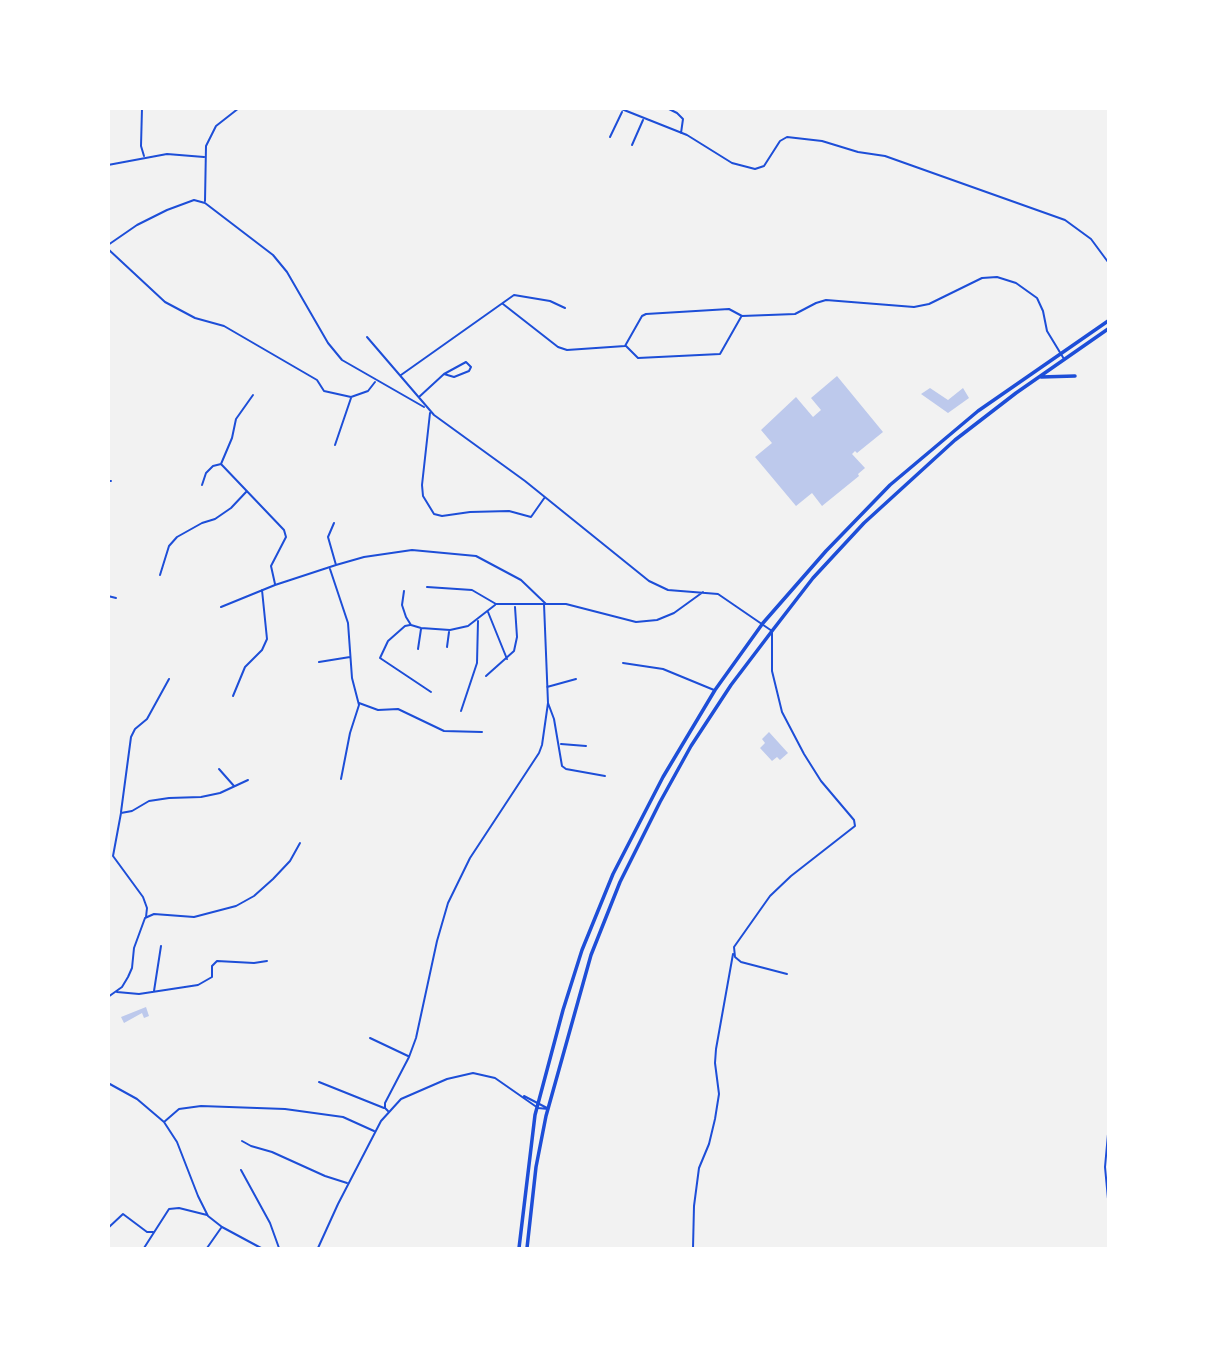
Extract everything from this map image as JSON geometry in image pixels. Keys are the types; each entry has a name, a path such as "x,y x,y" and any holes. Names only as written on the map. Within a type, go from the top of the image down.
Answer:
{"highway":[{"path":"519,1248 529,1154 538,1105 573,979 601,901 663,777 715,690 763,623 825,551 890,485 978,411 1108,321"},
{"path":"527,1248 536,1167 548,1109 591,955 620,882 691,746 731,685 813,578 892,496 955,440 1108,329"},
{"path":"1039,377 1075,376"}],"street":[{"path":"142,108 141,146 144,157"},
{"path":"205,202 206,146 216,126 239,108"},
{"path":"619,108 693,138 732,163 755,169 764,166 780,141 787,137 822,141 858,152 885,156 1065,220 1091,239 1108,262"},
{"path":"667,108 683,119 681,134"},
{"path":"610,137 623,111"},
{"path":"632,145 644,119"},
{"path":"108,165 167,154 205,158"},
{"path":"376,381 368,391 351,397 324,391 317,380 224,326 195,318 165,302 108,247 137,225 167,210 194,200 205,202 273,255 334,352 351,366 425,407"},
{"path":"625,346 642,316 646,314 729,309 742,316 795,314 826,300 921,306 974,281 997,277 1016,284 1037,298 1047,331 1065,359"},
{"path":"399,375 516,295 550,301 565,308"},
{"path":"503,304 563,349 625,346 638,358 720,354 742,316"},
{"path":"367,337 430,412 545,497 649,581 668,590 704,592 723,597 772,631 772,671 782,712 816,772 854,820 855,826 790,876 770,896 734,947 716,1049 719,1094 709,1144 699,1168 694,1206 693,1248"},
{"path":"417,398 444,374 466,362 471,368 454,377 444,374"},
{"path":"221,464 232,438 236,419 253,395"},
{"path":"335,446 351,397"},
{"path":"430,412 422,485 423,496 434,514 442,516 509,511 531,517 545,497"},
{"path":"202,485 206,473 213,466 221,464"},
{"path":"221,464 284,530 286,537 271,566 275,585"},
{"path":"160,575 169,546 177,537 215,519 248,491"},
{"path":"334,523 328,537 336,565"},
{"path":"221,607 275,585 364,557 412,550 476,556 522,580 545,604 548,703 564,768 605,776"},
{"path":"329,568 346,615 352,678 358,702 341,779"},
{"path":"427,587 472,590 496,604 576,606 636,622 657,620 674,613 704,592"},
{"path":"233,696 245,667 262,650 267,639 262,590"},
{"path":"404,591 402,605 411,625"},
{"path":"108,596 116,598"},
{"path":"431,692 380,658 388,641 405,626 450,631 468,626 496,604"},
{"path":"486,676 512,654 515,645 515,606"},
{"path":"488,611 507,659"},
{"path":"461,712 477,663 478,620"},
{"path":"418,649 421,628"},
{"path":"447,647 450,631"},
{"path":"319,662 351,657"},
{"path":"623,663 663,669 715,690"},
{"path":"547,687 576,678"},
{"path":"108,996 125,983 132,968 134,948 147,908 144,897 116,861 113,849 118,836 131,737 135,729 147,719 169,679"},
{"path":"358,702 379,709 398,709 444,731 482,732"},
{"path":"318,1248 386,1110 409,1056 420,1025 431,966 448,903 470,858 539,753 548,703"},
{"path":"559,744 586,746"},
{"path":"219,769 234,787"},
{"path":"121,813 149,801 220,793 248,780"},
{"path":"145,918 154,914 199,917 236,906 254,896 273,879 290,861 300,843"},
{"path":"108,851 113,849"},
{"path":"153,992 161,946"},
{"path":"734,947 735,957 741,962 788,974"},
{"path":"116,992 153,992 198,985 213,976 212,966 217,961 267,961"},
{"path":"370,1038 409,1056"},
{"path":"386,1110 410,1093 465,1074 488,1075 548,1109"},
{"path":"319,1082 386,1110"},
{"path":"108,1083 137,1099 164,1122 177,1142 208,1216"},
{"path":"164,1122 179,1110 201,1105 285,1109 343,1117 375,1132"},
{"path":"1108,1134 1105,1167 1108,1199"},
{"path":"242,1140 251,1146 348,1183"},
{"path":"241,1170 270,1223 279,1248"},
{"path":"144,1248 169,1209 179,1208 208,1216 222,1227 261,1248"},
{"path":"108,1228 123,1214 147,1232 154,1231"},
{"path":"207,1248 222,1227"}],"building":[{"path":"837,376 883,432 852,454 865,468 859,476 822,506 812,493 796,506 755,457 772,443 761,430 796,397 813,417 821,410 811,398"},
{"path":"930,388 948,400 963,388 969,398 948,413 921,394"},
{"path":"769,732 788,753 780,760 777,757 772,761 760,748 765,743 762,739"},
{"path":"146,1007 149,1016 144,1018 142,1013 124,1023 121,1017"}]}
